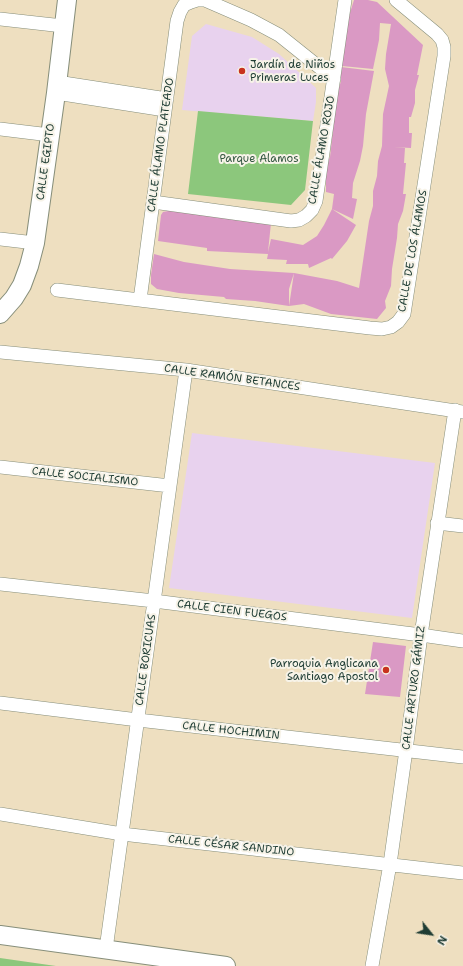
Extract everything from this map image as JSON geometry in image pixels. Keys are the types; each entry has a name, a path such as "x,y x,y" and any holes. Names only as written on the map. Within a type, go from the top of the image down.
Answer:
{"main road":[{"name":"CALLE EGIPTO","path":"0,314 14,298 22,285 35,243 67,0"},
{"path":"0,935 226,966"}],"street":[{"name":"CALLE ÁLAMO PLATEADO","path":"140,300 166,104 179,17 184,5 198,0 204,0 252,20 279,35 334,79"},
{"name":"CALLE ÁLAMO ROJO","path":"153,202 291,220 299,220 312,210 316,201 344,0"},
{"name":"CALLE DE LOS ÁLAMOS","path":"57,290 370,328 382,329 391,327 398,322 404,314 444,56 442,40 437,34 396,0"},
{"path":"0,19 63,26"},
{"path":"56,87 166,104"},
{"path":"0,129 50,135"},
{"path":"0,239 35,243"},
{"name":"CALLE RAMÓN BETANCES","path":"0,352 186,370 459,411"},
{"name":"CALLE BORICUAS","path":"106,949 186,370"},
{"name":"CALLE ARTURO GÁMIZ","path":"372,966 390,864 437,522 459,411"},
{"name":"CALLE SOCIALISMO","path":"0,467 170,486"},
{"path":"437,522 463,526"},
{"name":"CALLE CIEN FUEGOS","path":"0,584 154,601 421,634 463,641"},
{"name":"CALLE HOCHIMIN","path":"0,703 463,757"},
{"name":"CALLE CÉSAR SANDINO","path":"0,814 122,834 463,873"}],"shaded area":[{"name":"Jardín de Niños Primeras Luces","path":"206,24 252,37 279,54 316,88 316,102 313,121 182,110 192,36"},
{"path":"192,433 435,463 412,618 169,588"}],"green space":[{"name":"Parque Alamos","path":"198,111 313,121 305,190 291,205 188,194"},
{"path":"0,958 56,966 0,966"}],"building":[{"path":"354,0 368,0 377,2 423,45 417,75 419,75 415,90 415,103 411,117 409,117 409,133 412,133 411,148 394,147 405,148 404,163 406,163 403,194 406,194 403,211 398,224 391,286 385,301 386,308 377,319 331,314 304,304 289,306 294,273 337,281 359,288 369,221 373,206 373,191 382,146 383,114 389,86 385,69 386,54 391,24 380,23 379,40 373,69 342,66 342,49 348,19"},
{"path":"341,67 374,71 366,114 363,146 353,183 352,198 357,199 353,219 332,209 334,194 326,192 326,174 323,173 330,157 337,94 341,81"},
{"path":"178,209 271,223 268,252 271,239 303,245 317,236 332,209 356,225 347,241 332,259 331,258 309,268 308,264 286,264 287,260 267,259 268,254 207,251 207,248 158,241 161,215 163,212"},
{"path":"154,254 184,262 230,269 294,273 289,289 289,306 157,289 151,284"},
{"name":"Parroquia Anglicana Santiago Apostol","path":"373,642 406,646 400,697 365,694"}],"place":[{"name":"Jardín de Niños Primeras Luces","path":"242,71"},
{"name":"Parroquia Anglicana Santiago Apostol","path":"386,670"}]}
